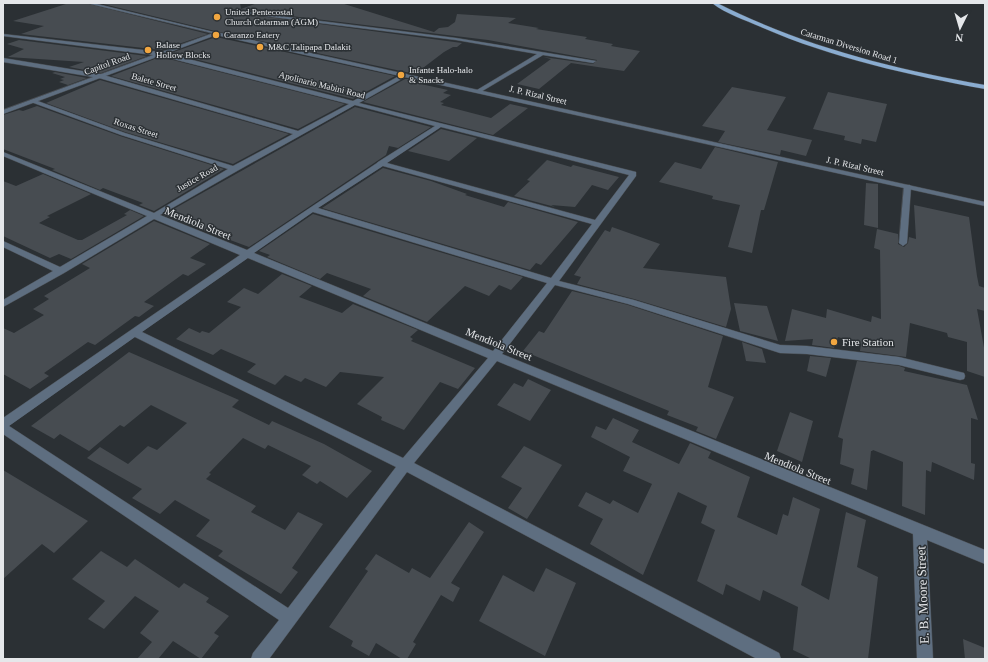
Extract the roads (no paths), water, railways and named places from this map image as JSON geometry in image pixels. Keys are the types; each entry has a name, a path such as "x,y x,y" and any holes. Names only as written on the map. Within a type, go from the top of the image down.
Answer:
{"main road":[{"name":"Catarman Diversion Road 1","path":"714,3 760,26 830,50 904,71 985,87"}],"street":[{"name":"J. P. Rizal Street","path":"88,3 216,33 985,204"},
{"path":"233,11 456,39 593,61"},
{"name":"Capitol Road","path":"3,112 216,33"},
{"name":"Apolinario Mabini Road","path":"3,35 161,54 356,102 439,126 633,174 596,223"},
{"path":"479,91 542,53"},
{"name":"Balete Street","path":"3,60 100,76 298,132"},
{"name":"Justice Road","path":"3,304 61,271 151,216 298,132 405,75"},
{"name":"Roxas Street","path":"33,101 123,134 234,169"},
{"path":"3,424 135,334 312,209 380,163 439,126"},
{"name":"Mendiola Street","path":"3,154 245,255 496,356 985,557"},
{"path":"259,659 405,465 496,356 596,223 380,163"},
{"path":"903,243 907,187"},
{"path":"312,209 553,282 631,302 780,349 807,350 899,361 960,376"},
{"path":"3,244 61,271"},
{"path":"135,334 405,465 773,659"},
{"path":"3,428 290,618"},
{"name":"E. B. Moore Street","path":"920,531 925,659"}],"place":[{"name":"United Pentecostal Church Catarman (AGM)","path":"217,17"},
{"name":"Caranzo Eatery","path":"216,35"},
{"name":"M&C Talipapa Dalakit","path":"260,47"},
{"name":"Balase Hollow Blocks","path":"148,50"},
{"name":"Infante Halo-halo & Snacks","path":"401,75"},
{"name":"Fire Station","path":"834,342"}]}
